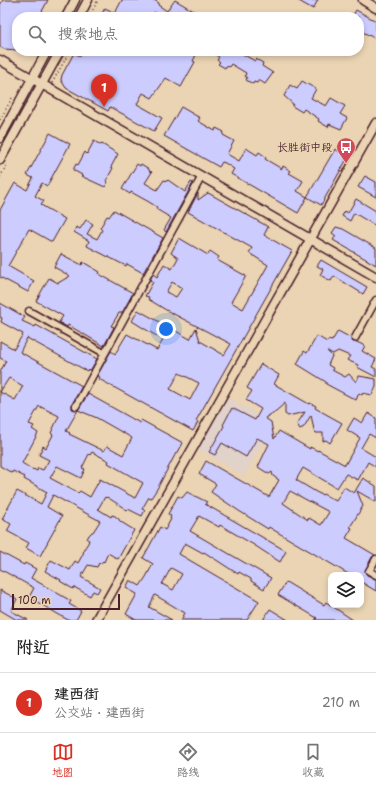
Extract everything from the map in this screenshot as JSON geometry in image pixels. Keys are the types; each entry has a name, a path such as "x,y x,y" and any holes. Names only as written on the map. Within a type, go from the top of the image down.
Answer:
{"street":[{"path":"69,12 75,0"},
{"path":"82,12 88,0"},
{"path":"363,0 376,8"},
{"path":"0,138 44,56"},
{"path":"0,160 57,56"},
{"path":"0,60 376,277"},
{"path":"96,620 376,123"},
{"path":"76,406 202,176"},
{"path":"355,338 376,300"},
{"path":"29,311 104,353"},
{"path":"376,559 369,571 376,575"}],"path":[{"path":"92,12 98,0"}],"shaded area":[{"path":"225,397 274,423 244,476 196,448"}],"building":[{"path":"3,0 48,0 42,12 12,12 12,50 0,47 0,5"},
{"path":"122,0 154,0 159,3 158,5 167,11 175,0 195,12 154,12 116,12"},
{"path":"297,0 318,0 313,9"},
{"path":"105,8 113,12 103,12"},
{"path":"364,14 376,21 376,39 364,33"},
{"path":"72,56 196,56 193,61 195,62 181,87 166,78 152,98 143,93 137,104 162,118 154,131 110,107 108,111 66,88 61,80 62,75"},
{"path":"217,56 246,56 263,63 262,66 273,73 265,84 259,80 257,83 254,82 253,84 246,80 246,73 231,64 229,67 226,66 225,68 218,64 220,62 217,60 219,57"},
{"path":"302,81 316,89 311,98 326,106 331,98 345,106 340,114 347,118 341,129 329,124 328,127 304,109 302,112 292,106 293,104 284,96 290,85 297,89"},
{"path":"181,107 200,118 198,121 215,131 216,128 224,132 223,135 234,141 227,154 239,161 246,148 257,155 259,152 266,157 265,159 282,169 283,166 291,171 289,173 303,181 297,191 307,197 298,213 231,174 234,169 225,163 222,162 219,167 164,136"},
{"path":"50,133 70,144 47,186 42,183 35,196 44,201 41,205 65,219 52,242 29,229 8,266 34,281 28,292 0,277 0,210 15,183 27,190 33,178 27,175"},
{"path":"94,141 118,154 111,167 113,168 106,181 108,182 105,187 81,176 82,175 73,170 76,164 78,165 85,152 87,154"},
{"path":"335,149 348,157 321,205 307,197"},
{"path":"137,164 140,166 141,164 152,172 145,183 157,190 164,180 168,180 185,192 191,182 193,183 166,232 164,230 171,218 156,209 157,207 149,202 131,192 130,194 122,189"},
{"path":"365,176 376,182 376,197 358,187"},
{"path":"198,193 198,200 208,193 268,227 264,235 292,251 197,419 196,421 198,422 193,431 99,379 100,377 97,376 111,351 115,354 127,334 157,350 163,340 132,321 138,310 190,339 196,328 200,341 224,355 231,344 166,310 148,299 149,297 145,296 153,282 150,280 153,274 157,277 164,264 172,269 178,258 171,253 179,238 208,255 210,251 219,257 217,260 246,276 231,302 243,309 268,265 249,253 252,248 188,212","holes":["172,282 182,288 176,297 166,292","179,373 199,383 190,400 170,389"]},
{"path":"356,199 376,211 376,226 354,213 350,221 342,216 345,211 348,213"},
{"path":"114,210 163,238 143,273 87,246 89,241 74,232 76,227 80,229 86,220 93,224 87,234 97,239 102,230 100,228 107,216 109,217"},
{"path":"336,227 343,229 376,248 376,265 333,240 336,236 332,233"},
{"path":"61,254 82,265 83,262 100,272 99,274 133,293 122,313 119,313 111,326 114,327 104,346 68,325 67,327 59,322 63,316 36,301 49,278 58,283 70,276 54,267"},
{"path":"321,260 367,287 363,294 334,276 331,281 320,275 323,269 317,266"},
{"path":"0,303 25,317 22,321 35,327 36,325 97,359 90,371 88,369 87,371 27,338 20,352 82,386 72,404 72,409 78,410 88,394 140,423 141,420 183,443 157,489 151,498 149,497 142,509 145,510 142,516 128,509 127,510 105,497 98,509 111,517 112,515 115,516 121,522 134,530 118,559 108,553 104,562 99,563 97,567 88,565 81,577 100,588 97,593 93,591 90,596 74,587 73,589 45,571 51,560 70,570 75,561 78,563 88,543 89,540 87,539 89,535 93,532 100,521 53,495 47,507 62,516 40,556 26,548 29,543 7,531 11,524 2,519 17,491 41,504 47,492 24,479 25,477 13,471 12,473 0,466 0,392 0,372 6,361 0,358 0,341 14,349 23,334 1,322 2,318 0,317","holes":["9,378 23,386 15,400 0,392","39,406 59,416 51,433 53,435 46,448 43,446 39,455 49,460 43,470 38,468 37,471 33,470 22,463 38,433 32,429 34,426 29,424","78,410 97,418 132,438 123,455 107,446 104,451 69,434 70,433 66,431","92,452 143,483 135,498 100,479 90,497 80,491 78,493 50,478 57,466 81,478 85,469 82,468 89,454 90,455"]},
{"path":"338,331 351,338 353,342 357,342 365,346 362,351 376,359 372,367 376,369 376,377 357,367 358,365 347,360 350,356 338,351 333,354 327,351 332,356 328,365 333,368 332,370 345,377 349,374 356,382 359,376 376,379 376,387 372,395 363,393 362,395 359,393 356,400 326,384 326,382 297,364 304,351 307,353 317,336 327,342 328,340 332,341"},
{"path":"261,364 279,375 274,384 309,404 310,403 316,406 315,408 342,423 330,443 326,440 323,441 323,433 316,433 311,415 304,427 300,429 297,424 305,412 288,416 285,414 285,403 265,418 271,422 274,439 279,431 310,449 310,447 318,450 345,465 360,438 347,430 354,418 362,423 368,413 376,418 376,438 369,434 361,448 376,457 376,467 368,462 358,480 346,474 337,488 303,468 296,480 316,492 336,501 344,487 354,493 363,478 376,486 376,502 357,491 363,506 350,527 352,528 346,538 375,555 372,557 365,571 367,575 376,579 376,591 364,584 364,572 345,572 269,527 268,529 211,492 216,484 199,474 206,461 269,497 279,480 273,476 272,472 269,474 258,467 269,444 257,438 246,457 222,443 215,455 209,452 224,426 223,425 232,408 255,420 261,409 246,400 252,391 247,388","holes":["290,491 329,512 321,525 309,518 308,520 283,503"]},
{"path":"187,492 207,502 205,504 286,551 280,562 220,525 219,527 199,516 190,531 271,578 264,589 239,572 238,574 204,552 203,553 185,543 179,554 259,601 247,620 181,620 185,613 155,595 149,607 172,620 136,620 126,614 137,594 126,588 130,580 140,586 146,577 153,564 143,558 160,527 165,530 171,519 171,516 168,514 178,496 182,498","holes":["171,568 182,574 173,590 162,584"]},
{"path":"0,552 24,565 25,563 36,569 31,578 71,601 69,604 81,611 76,620 68,620 29,597 34,588 0,569"},
{"path":"286,582 324,605 326,602 328,603 328,608 335,608 353,620 315,620 317,618 278,595"},
{"path":"0,590 17,599 11,611 28,620 17,620 0,610"},
{"path":"270,609 288,620 263,620"}],"place":[{"name":"建西街","path":"104,107"},
{"name":"长胜街中段","path":"346,164"}]}
